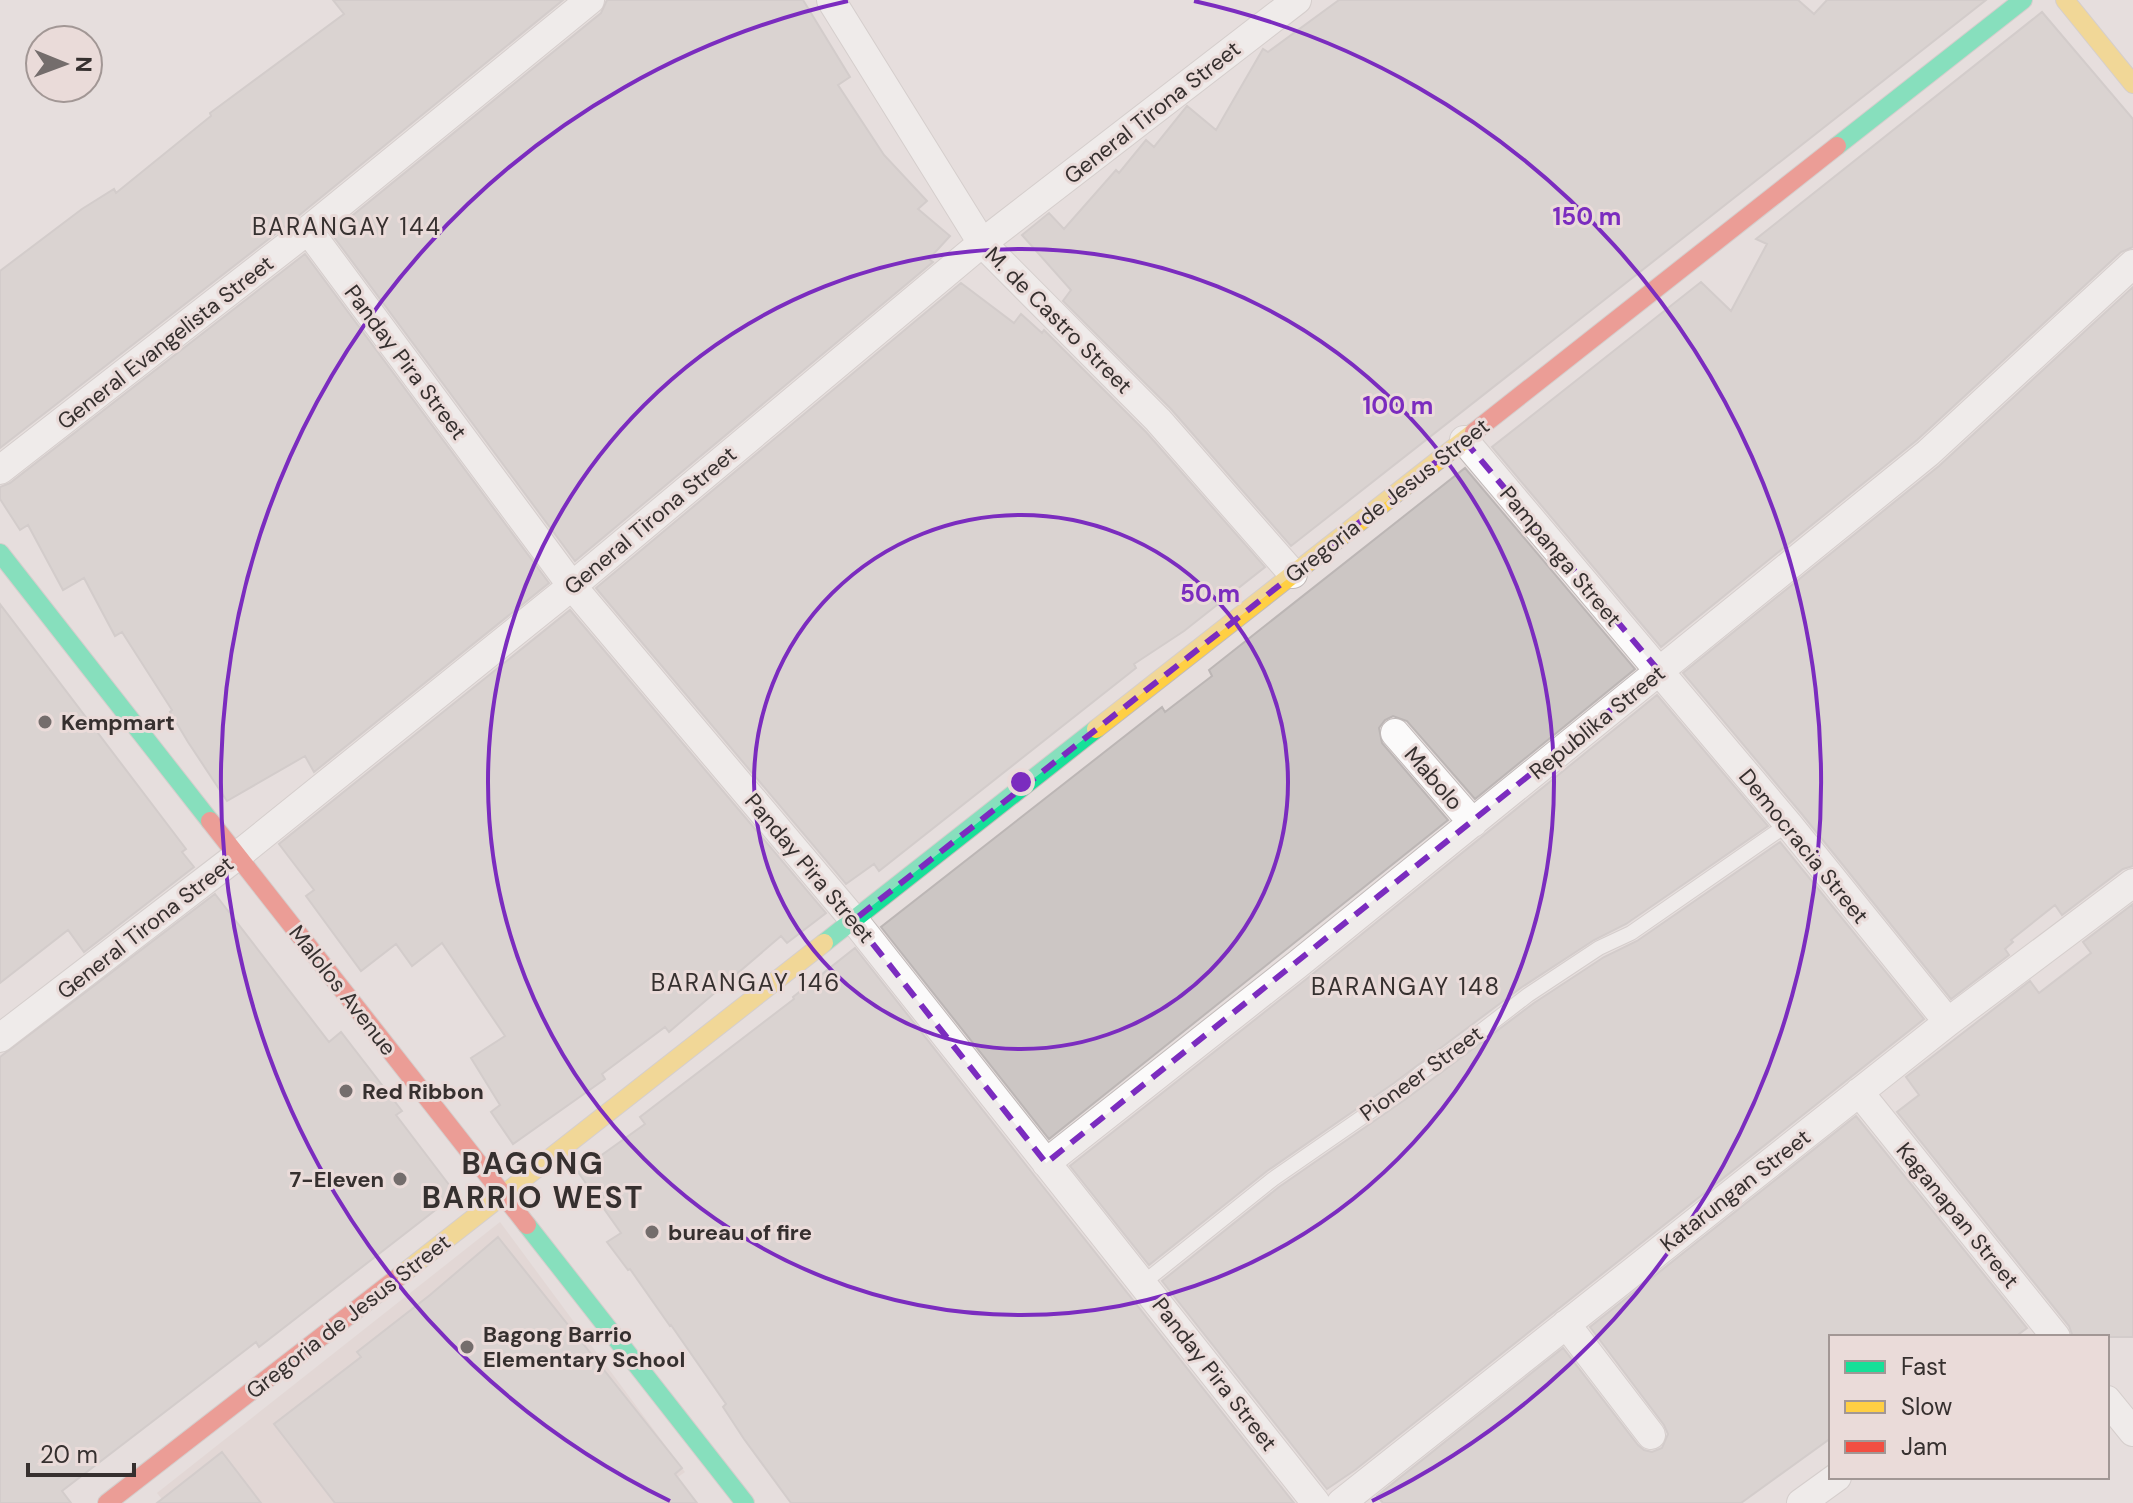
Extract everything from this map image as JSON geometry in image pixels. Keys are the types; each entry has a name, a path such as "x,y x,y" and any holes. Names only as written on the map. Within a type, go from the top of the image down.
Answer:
{"street":[{"name":"General Evangelista Street","path":"0,470 308,230 590,0"},
{"name":"M. de Castro Street","path":"831,0 982,243 1158,420 1293,574"},
{"name":"General Tirona Street","path":"0,1038 237,856 572,586 982,243 1297,0"},
{"name":"Gregoria de Jesus Street","path":"107,1503 504,1195 2023,0"},
{"path":"2065,0 2133,84"},
{"name":"Panday Pira Street","path":"308,230 572,586 854,920 1316,1503"},
{"name":"Republika Street","path":"1046,1163 1473,823 1928,453 2133,264"},
{"name":"Pampanga Street","path":"1464,440 1659,671"},
{"name":"Malolos Avenue","path":"0,553 745,1503"},
{"name":"Democracia Street","path":"1659,671 1948,1022"},
{"name":"Mabolo","path":"1395,733 1473,823"},
{"name":"Katarungan Street","path":"1341,1503 1948,1022 2133,883"},
{"name":"Kaganapan Street","path":"1859,1092 2045,1333"},
{"path":"1566,1324 1651,1435"},
{"path":"1801,1503 1834,1479"}],"lane":[{"name":"Pioneer Street","path":"1143,1283 1273,1179 1400,1091 1528,995 1599,948 1631,933 1788,824"}],"highlighted area":[{"path":"1464,440 1659,671 1046,1163 854,920"}],"shaded area":[{"name":"Bagong Barrio Elementary School","path":"500,1222 685,1472 642,1503 165,1503 157,1493"}],"building":[{"path":"333,0 563,0 297,217 0,448 0,271 82,209 114,189 116,193 211,116 210,113 344,14"},
{"path":"607,0 803,0 850,77 838,85 884,155 927,201 918,209 950,236 929,259 933,262 575,561 331,233 601,13"},
{"path":"1339,0 1798,0 1814,14 1827,0 1986,0 1291,546 1171,409 1063,301 1071,290 1022,235 1049,213 1064,229 1116,170 1119,173 1146,140 1154,147 1187,106 1216,130 1263,49 1268,52"},
{"path":"2042,12 2133,119 2133,247 2121,252 1917,440 1661,647 1492,447 1701,282 1731,311 1767,244 1756,239"},
{"path":"305,254 549,583 314,772 305,756 227,801 122,632 115,636 84,578 63,590 28,525 20,530 0,499 0,487 10,483"},
{"path":"961,283 1014,323 1021,314 1042,333 1044,330 1146,432 1265,567 1184,631 1134,664 1136,668 879,871 874,864 846,884 596,588"},
{"path":"2133,287 2133,866 2123,869 2062,915 2055,905 2011,940 2013,942 2005,949 2009,955 1951,999 1683,673 1939,466"},
{"path":"1465,468 1635,669 1475,799 1407,721 1393,716 1385,720 1379,728 1382,743 1448,820 1049,1139 881,927 1162,707 1165,712 1212,676 1209,670"},
{"name":"Kempmart","path":"0,604 186,849 182,852 194,867 84,952 68,930 0,983"},
{"path":"570,610 826,913 787,943 781,936 669,1032 665,1027 602,1074 605,1079 513,1144 491,1112 500,1105 471,1058 505,1036 442,943 412,966 396,944 361,971 306,896 314,890 279,844"},
{"path":"1657,695 1768,826 1626,924 1594,940 1522,987 1394,1083 1267,1171 1149,1265 1070,1166"},
{"path":"1780,842 1924,1019 1327,1489 1162,1281 1279,1187 1406,1099 1534,1003 1604,957 1637,941"},
{"path":"215,894 329,1042 341,1032 402,1111 396,1115 456,1194 259,1347 256,1342 62,1491 71,1503 0,1503 0,1057"},
{"path":"2133,904 2133,1337 2072,1335 2069,1326 1897,1112 1919,1095 1906,1077 2030,981 2039,993 2091,953 2083,942"},
{"path":"855,948 1294,1503 791,1503 744,1439 723,1407 726,1404 671,1325 607,1242 621,1233 578,1172 645,1124 640,1117"},
{"path":"1856,1116 2027,1328 2018,1335 1829,1335 1829,1439 1741,1503 1383,1503 1377,1496 1563,1348 1638,1445 1652,1452 1662,1448 1668,1434 1664,1425 1590,1327"},
{"name":"Bagong Barrio Elementary School","path":"498,1237 682,1468 675,1474 697,1503 335,1503 274,1424 361,1357 357,1352"},
{"path":"222,1452 261,1503 157,1503"}],"traffic: fast":[{"path":"1837,146 2023,0"},
{"path":"0,553 210,821"},
{"path":"824,943 1096,729"},
{"path":"527,1225 745,1503"}],"traffic: slow":[{"path":"2065,0 2133,84"},
{"path":"1096,729 1474,432"},
{"path":"401,1275 824,943"}],"traffic: jam":[{"path":"1474,432 1837,146"},
{"path":"210,821 527,1225"},
{"path":"107,1503 401,1275"}],"place":[{"name":"Kempmart","path":"45,722"},
{"name":"Red Ribbon","path":"346,1091"},
{"name":"7-Eleven","path":"400,1179"},
{"name":"bureau of fire","path":"652,1232"},
{"name":"Bagong Barrio Elementary School","path":"467,1347"}],"district":[{"name":"BARANGAY 144","path":"347,227"},
{"name":"BARANGAY 146","path":"746,983"},
{"name":"BARANGAY 148","path":"1406,987"},
{"name":"BAGONG BARRIO WEST","path":"533,1181"}]}
